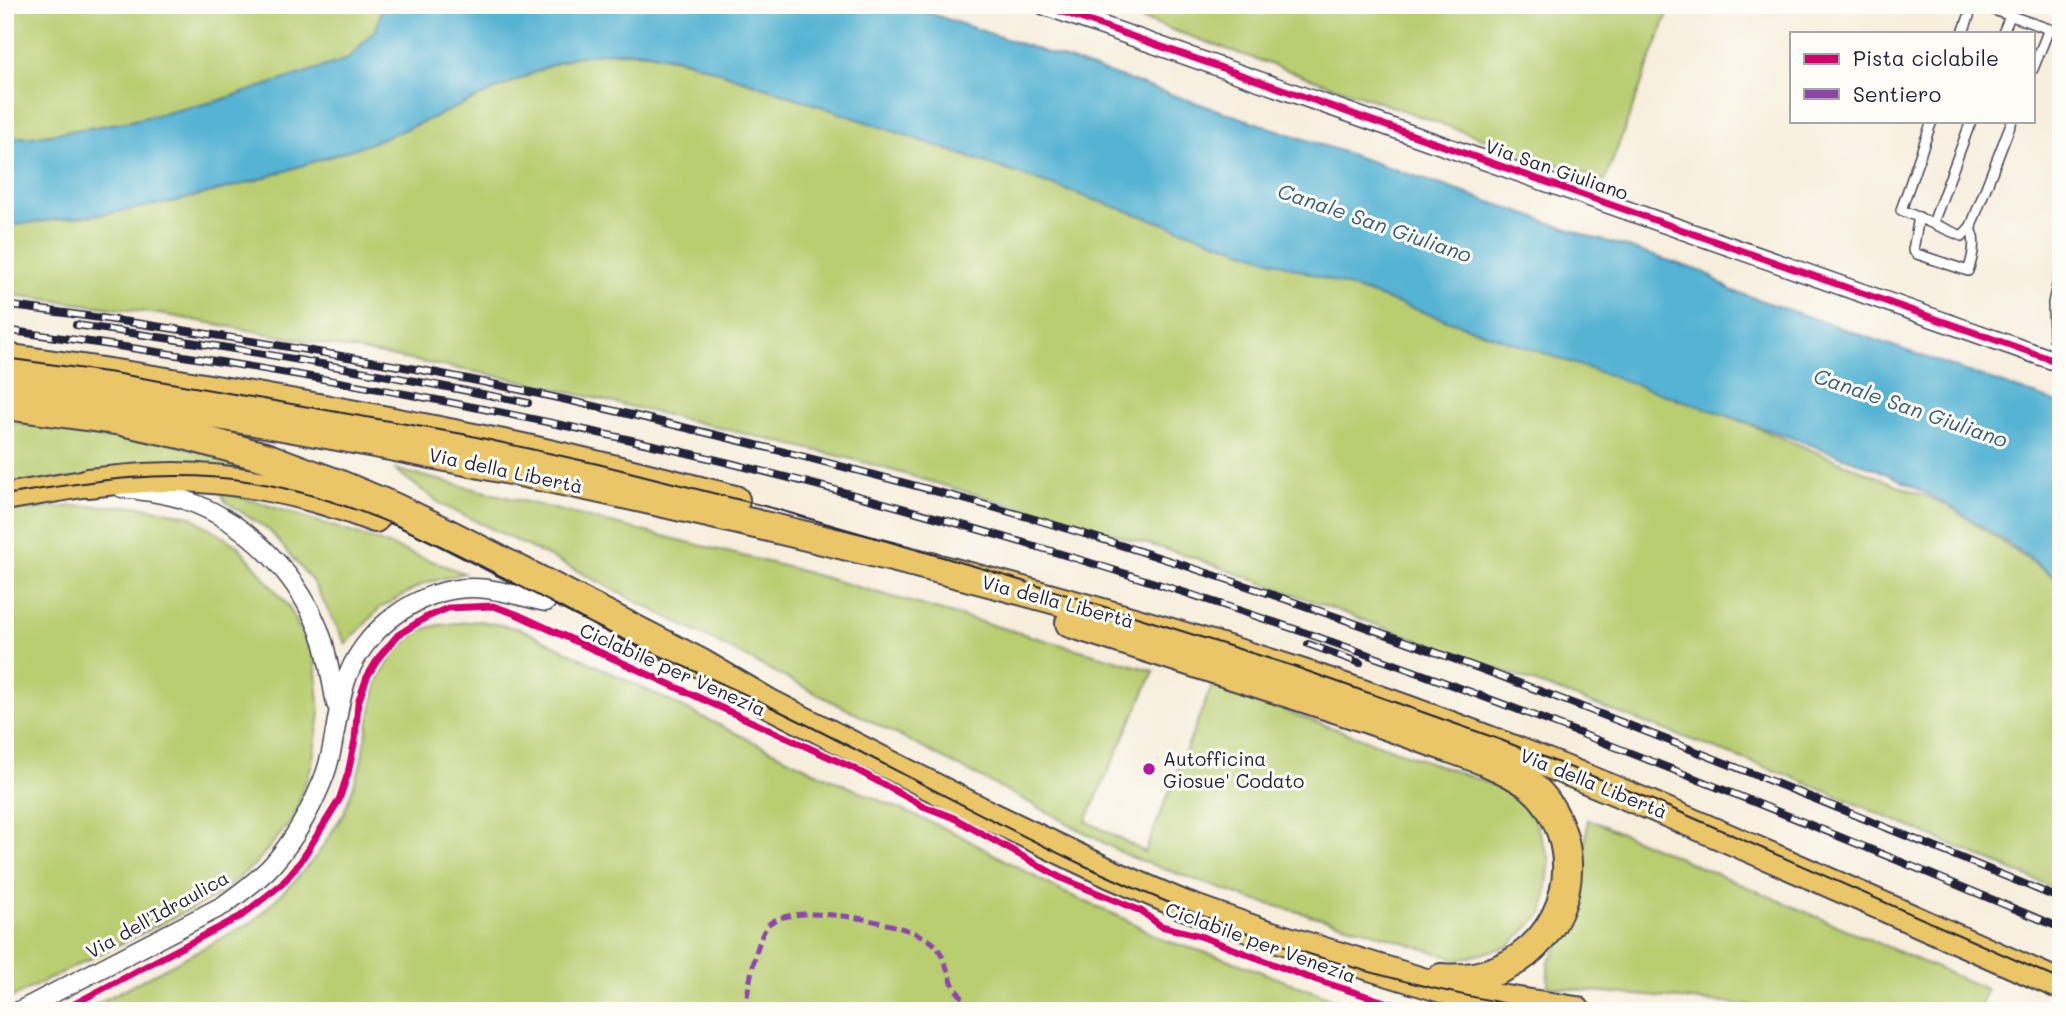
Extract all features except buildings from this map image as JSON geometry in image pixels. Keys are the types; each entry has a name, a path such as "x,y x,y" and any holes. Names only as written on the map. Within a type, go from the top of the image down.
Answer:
{"highway":[{"path":"5,358 232,393 384,421 618,470 778,510 947,559 1039,586 1183,635"},
{"name":"Via della Libertà","path":"5,383 160,404 558,480 871,552 1183,635 1292,670 1532,758 1662,810 2061,985"},
{"path":"5,405 122,421 181,434 265,457 338,484 405,513 535,578 702,664 770,704 984,813 1183,905 1343,959 1455,992 1576,1011"},
{"path":"433,455 882,565 990,597 1386,724 1499,768 1533,788 1545,800 1560,827 1567,850 1566,886 1558,915 1544,936 1520,958 1488,975 1455,979 1412,975 1343,959"},
{"path":"88,483 172,477 211,479 245,483 316,498 357,511 398,528 667,661 770,704"}],"main road":[{"path":"5,497 88,483"}],"street":[{"name":"Via San Giuliano","path":"1043,5 2061,363"},
{"name":"Via dell'Idraulica","path":"88,483 183,499 211,511 267,552 290,578 307,604 323,641 338,714"},
{"name":"Via dell'Idraulica","path":"19,1011 224,905 272,865 301,824 324,779 345,682 355,660 367,643 396,615 418,600 446,591 472,587 546,602"}],"lane":[{"path":"1963,32 1973,5"},
{"path":"1979,5 2061,33"},
{"path":"2003,32 2010,16"},
{"path":"2035,64 2049,29"},
{"path":"1932,122 1901,210 1962,236 1970,226 2012,122"},
{"path":"1933,223 1971,122"},
{"path":"1919,217 1913,250 1917,254 1968,271 1973,257 1974,236 1970,226"},
{"path":"2059,335 2053,303 2061,267"},
{"path":"2053,303 2061,286"}],"green space":[{"path":"5,5 383,5 377,28 348,59 218,101 126,122 32,137 5,138"},
{"path":"1101,5 1671,5 1605,181"},
{"path":"609,52 650,53 693,63 1728,416 1949,506 2061,582 2061,891 1790,776 1189,556 856,460 514,379 166,315 5,294 5,226 327,158 425,121 547,67 574,57"},
{"path":"5,421 165,441 262,470 199,468 5,484"},
{"path":"394,469 787,567 1154,671 1086,821 1145,852 1212,685 1502,788 1532,814 1550,860 1544,912 1509,946 1459,960 1362,929 1250,899 1128,856 1042,809 554,559 442,505"},
{"path":"220,490 372,539 464,573 425,583 380,608 346,644 313,582 270,531 225,501"},
{"path":"77,506 138,506 190,516 239,547 289,607 315,659 320,714 312,764 293,819 255,864 217,896 5,1001 5,511"},
{"path":"480,621 521,629 822,775 957,834 1061,891 1125,919 1163,940 1221,957 1352,1006 1373,1011 83,1011 253,922 318,854 344,813 360,767 377,681 395,651 419,630"},
{"path":"1588,819 1986,989 1981,1006 1768,1007 1548,987 1548,963 1578,912"}],"water":[{"name":"Canale San Giuliano","path":"383,5 905,5 1594,238 1706,273 1731,290 2061,404 2061,581 1958,511 1914,487 1881,471 1801,441 685,60 637,51 574,57 371,143 251,182 177,201 118,212 5,226 5,138 32,137 126,122 218,101 348,59 377,28"}],"tram line":[{"path":"5,358 114,373 463,434 598,464 776,509 984,569 1293,666 1501,740 1655,801 2061,980"},
{"path":"5,495 98,481 191,476 253,482 301,492 348,507 438,544 612,634 751,697 1043,846 1139,890 1253,935 1371,972 1550,1011"}],"railway":[{"path":"5,305 265,343 490,383 745,442 993,507 1214,575 1459,661 1701,753 2061,899"},
{"path":"76,325 303,361 528,403"},
{"path":"5,330 160,352 469,406 737,465 967,526 1206,599 1453,685 1697,779 2061,928"},
{"path":"1308,644 1360,663"}],"marked path":[{"path":"744,1011 756,952 764,931 769,924 782,917 801,914 851,917 920,935 937,947 954,986 974,1011"}],"cycle path":[{"path":"1043,5 2061,363"},
{"name":"Ciclabile per Venezia","path":"61,1011 241,916 282,884 301,861 339,800 355,740 358,703 367,677 379,657 398,635 425,618 448,608 493,606 516,614 853,768 923,806 954,818 1061,878 1141,911 1161,926 1200,936 1304,976 1385,1002 1424,1011"}],"place":[{"name":"Autofficina Giosue' Codato","path":"1149,769"}]}
